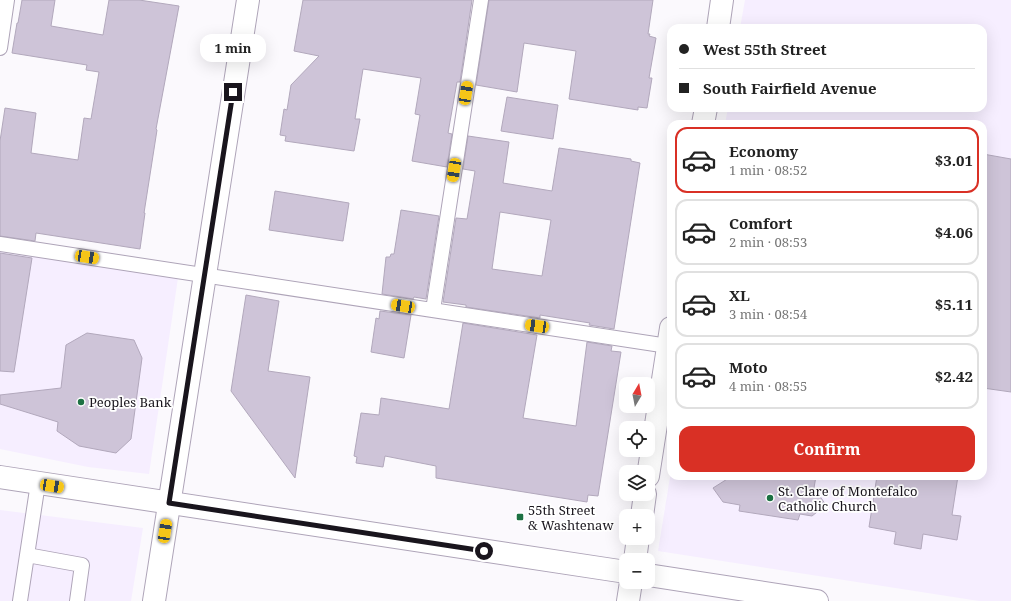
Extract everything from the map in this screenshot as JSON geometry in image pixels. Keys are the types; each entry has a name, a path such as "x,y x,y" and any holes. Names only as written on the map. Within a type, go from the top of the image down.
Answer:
{"street":[{"path":"154,601 248,0"},
{"path":"719,24 722,0"},
{"path":"650,465 667,356"},
{"path":"0,477 619,571"},
{"path":"655,576 817,601"},
{"path":"628,601 631,589"}],"lane":[{"path":"0,48 7,0"},
{"path":"432,310 481,0"},
{"path":"0,244 432,310 667,337"},
{"path":"20,601 38,483"},
{"path":"27,554 82,565 77,601"}],"shaded area":[{"path":"745,0 1011,0 1011,601 979,601 658,551 670,480 987,480 987,120 726,120 727,112 987,112 987,24 741,24"},
{"path":"0,244 179,271 149,474 88,467 0,449"},
{"path":"0,510 143,528 131,601 0,601"}],"building":[{"path":"22,0 55,0 51,26 103,35 109,0 139,0 179,6 156,129 140,249 36,233 35,241 0,236 0,141 5,108 36,113 31,153 78,160 84,118 91,119 99,72 86,70 87,65 12,53"},
{"path":"303,0 472,0 460,82 457,82 448,133 452,134 447,167 412,161 420,115 415,114 421,78 363,69 355,119 360,119 354,151 285,141 286,136 280,135 284,109 287,110 291,85 319,56 294,51"},
{"path":"489,0 653,0 648,34 650,34 649,36 656,38 649,78 652,78 647,108 638,107 638,110 569,99 576,51 524,43 517,92 476,85"},
{"path":"507,97 558,105 553,139 501,131"},
{"path":"468,136 509,142 503,183 552,191 559,148 631,159 631,161 640,163 614,329 589,325 590,323 540,315 540,318 443,302 456,218 467,219 475,171 463,169","holes":["500,212 551,220 542,276 492,269"]},
{"path":"987,155 1011,159 1011,392 987,389"},
{"path":"275,191 349,203 343,241 269,230"},
{"path":"401,210 439,216 426,299 414,297 413,299 382,294 386,257 390,257 391,254 394,254"},
{"path":"0,253 32,258 14,372 0,371"},
{"path":"246,295 279,301 268,371 310,377 295,478 231,391"},
{"path":"380,311 411,315 404,358 371,352 376,318 379,319"},
{"path":"463,323 537,335 523,418 576,426 587,342 612,346 611,351 621,352 598,496 588,495 587,502 436,478 436,466 385,456 383,467 356,463 357,457 354,456 361,413 379,415 381,398 449,409"},
{"name":"Peoples Bank","path":"87,333 134,340 142,358 131,439 116,453 79,446 57,431 58,422 0,404 0,395 61,388 66,345"},
{"name":"St. Clare of Montefalco Catholic Church","path":"726,480 815,480 814,488 826,505 812,516 800,514 798,520 739,511 740,505 723,502 713,488"},
{"path":"876,480 957,480 952,515 961,516 957,540 923,534 921,549 894,544 896,532 869,527"}],"place":[{"name":"Peoples Bank","path":"81,402"},
{"name":"St. Clare of Montefalco Catholic Church","path":"770,498"},
{"name":"55th Street & Washtenaw","path":"520,517"}],"route":[{"path":"233,92 169,503 484,551"}]}
